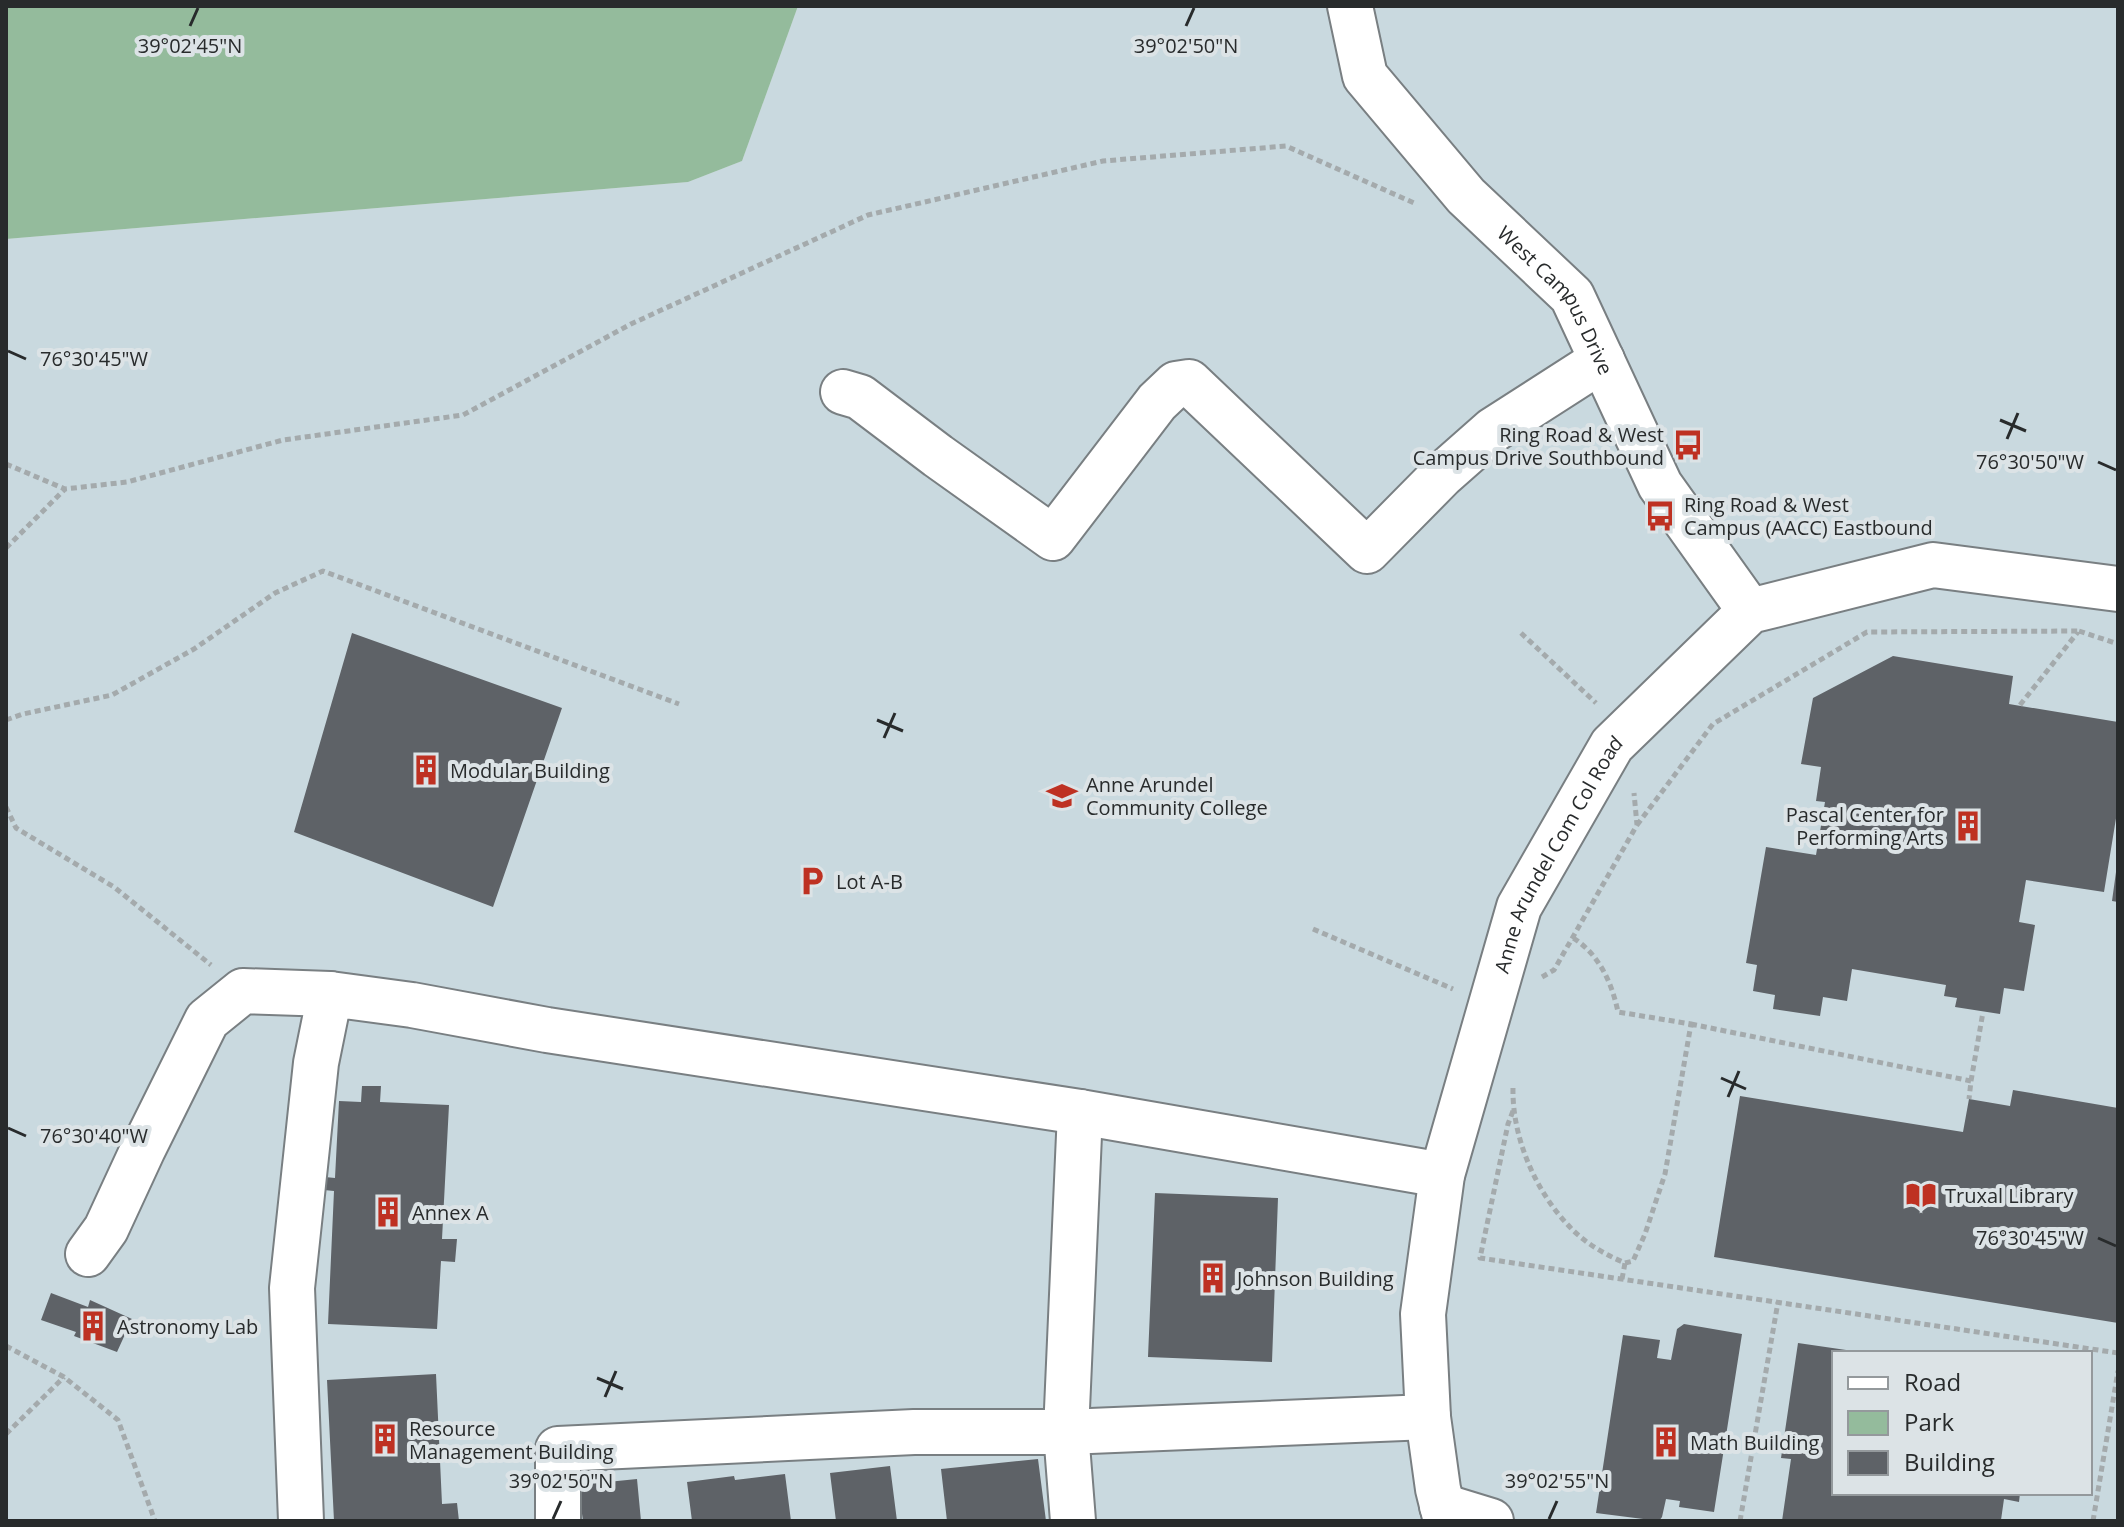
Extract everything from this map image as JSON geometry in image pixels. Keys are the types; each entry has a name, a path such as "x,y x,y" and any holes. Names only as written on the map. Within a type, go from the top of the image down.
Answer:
{"street":[{"name":"West Campus Drive","path":"1350,6 1365,76 1466,196 1572,296 1660,485 1750,611"},
{"path":"843,392 860,397 1053,538 1157,402 1176,384 1189,382 1367,551 1442,475 1493,430 1602,360"},
{"path":"1750,611 1933,565 2118,589"},
{"name":"Anne Arundel Com Col Road","path":"1444,1514 1428,1417 1423,1314 1442,1175 1519,907 1612,745 1750,611"},
{"path":"88,1254 106,1229 207,1020 243,991 330,994 412,1005 559,1032 1080,1112 1442,1175"},
{"path":"301,1521 292,1288 316,1063 330,994"},
{"path":"1073,1521 1066,1432 1080,1112"},
{"path":"558,1521 558,1449 914,1432 1066,1432 1428,1417"},
{"path":"1444,1514 1491,1521"}],"path":[{"path":"6,464 65,489 127,482 283,440 463,415 631,324 868,215 1103,161 1286,146 1416,204 1466,196"},
{"path":"6,548 65,489"},
{"path":"6,720 112,695 194,649 275,593 323,571 679,704"},
{"path":"1535,982 1554,970 1637,825 1713,724 1867,632 2079,631 2020,705"},
{"path":"1521,633 1622,735 1631,770 1637,825"},
{"path":"6,807 16,828 114,887 243,991"},
{"path":"1313,929 1491,1005"},
{"path":"1573,938 1590,952 1607,976 1618,1012 1971,1081"},
{"path":"1969,1099 1983,1012"},
{"path":"1516,1079 1514,1110 1526,1156 1552,1205 1568,1226 1586,1241 1625,1263 1633,1261 1665,1174 1691,1024"},
{"path":"1514,1110 1508,1124 1480,1258 2118,1353"},
{"path":"1622,1279 1625,1263"},
{"path":"1740,1521 1778,1302"},
{"path":"6,1346 64,1377 118,1420 155,1521"},
{"path":"2093,1521 2118,1371"},
{"path":"6,1434 64,1377"}],"shaded area":[{"name":"Anne Arundel Community College","path":"798,6 2118,6 2118,1521 6,1521 6,239 688,182 742,161"}],"green space":[{"path":"6,6 798,6 742,161 688,182 6,239"}],"building":[{"name":"Modular Building","path":"352,633 562,708 493,907 294,832"},
{"name":"Pascal Center for Performing Arts","path":"1893,656 2013,676 2009,704 2118,722 2118,806 2104,892 2026,880 2019,922 2035,925 2024,991 2004,988 2000,1014 1955,1007 1957,998 1944,996 1946,985 1852,969 1847,1001 1823,997 1820,1016 1773,1009 1775,995 1753,991 1757,965 1746,963 1766,847 1816,855 1825,802 1816,801 1821,767 1801,764 1813,698"},
{"path":"2118,872 2118,902 2112,901"},
{"name":"Annex A","path":"362,1086 381,1086 380,1102 449,1105 442,1239 457,1239 455,1262 441,1261 437,1329 328,1324 334,1191 324,1190 325,1177 335,1178 339,1101 361,1102"},
{"name":"Truxal Library","path":"2013,1090 2118,1108 2118,1323 1714,1257 1740,1096 1963,1132 1969,1099 2010,1106"},
{"name":"Johnson Building","path":"1155,1193 1278,1198 1272,1362 1148,1357"},
{"name":"Astronomy Lab","path":"51,1293 88,1307 90,1300 132,1319 117,1352 74,1336 76,1332 41,1320"},
{"name":"Math Building","path":"1684,1324 1742,1334 1714,1512 1679,1507 1680,1501 1666,1499 1659,1521 1596,1513 1623,1335 1660,1340 1657,1358 1671,1360 1677,1329"},
{"path":"1798,1343 1853,1351 1832,1351 1832,1495 2020,1495 2019,1502 2004,1499 2001,1520 1998,1521 1782,1521 1791,1459 1781,1458"},
{"name":"Resource Management Building","path":"436,1374 442,1504 457,1503 459,1521 334,1521 327,1380"},
{"path":"1038,1459 1046,1521 947,1521 941,1469"},
{"path":"890,1466 897,1521 836,1521 830,1473"},
{"path":"785,1474 791,1521 692,1521 687,1482"},
{"path":"637,1479 641,1521 583,1521 578,1485"}],"place":[{"name":"Ring Road & West Campus Drive Southbound","path":"1688,445"},
{"name":"Ring Road & West Campus (AACC) Eastbound","path":"1660,516"},
{"name":"Modular Building","path":"426,770"},
{"name":"Anne Arundel Community College","path":"1062,796"},
{"name":"Pascal Center for Performing Arts","path":"1968,826"},
{"name":"Lot A-B","path":"812,881"},
{"name":"Truxal Library","path":"1921,1195"},
{"name":"Annex A","path":"388,1212"},
{"name":"Johnson Building","path":"1213,1278"},
{"name":"Astronomy Lab","path":"93,1326"},
{"name":"Resource Management Building","path":"385,1439"},
{"name":"Math Building","path":"1666,1442"}]}
